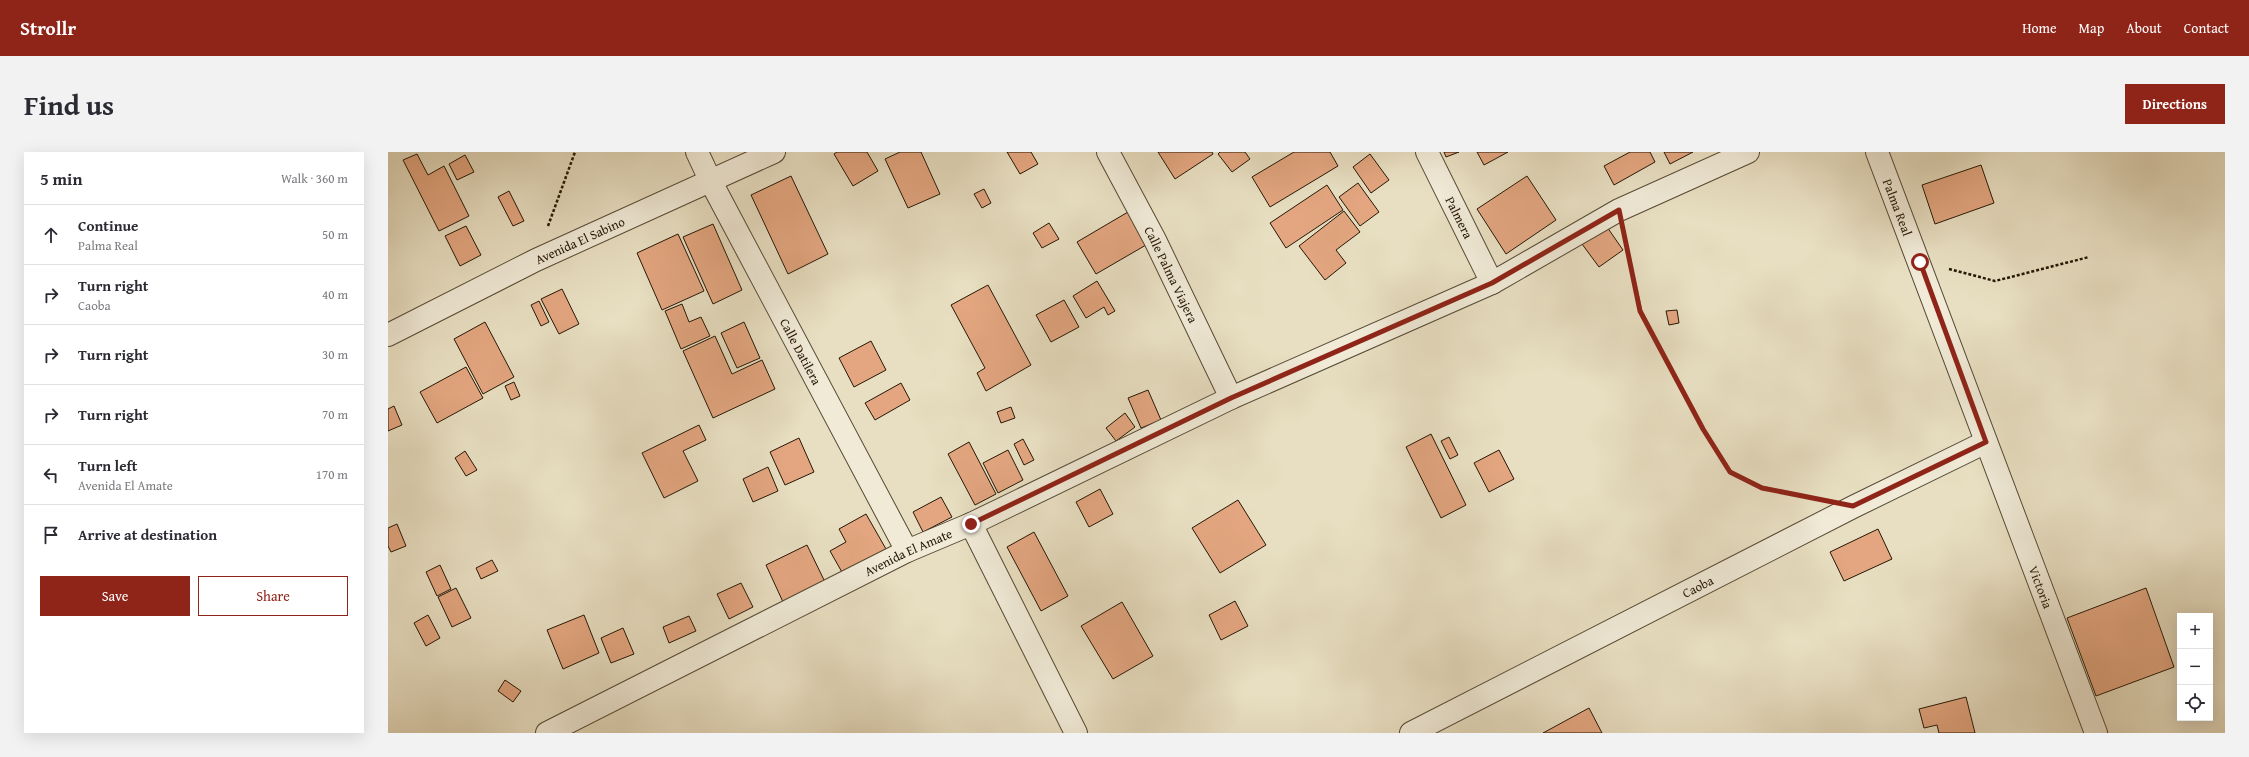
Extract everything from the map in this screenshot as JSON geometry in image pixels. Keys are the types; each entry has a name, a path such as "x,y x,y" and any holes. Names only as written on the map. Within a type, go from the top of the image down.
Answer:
{"street":[{"name":"Calle Datilera","path":"697,152 711,182 907,551"},
{"name":"Avenida El Sabino","path":"388,335 536,260 711,182 774,152"},
{"name":"Calle Palma Viajera","path":"1108,152 1155,240 1231,398"},
{"name":"Palmera","path":"1427,152 1492,283"},
{"name":"Avenida El Amate","path":"547,733 907,551 971,524 1231,398 1492,283 1619,210 1748,152"},
{"name":"Palma Real","path":"1877,152 1920,262 1986,442"},
{"name":"Caoba","path":"1411,733 1853,506 1986,442"},
{"name":"Victoria","path":"1986,442 2096,733"},
{"path":"971,524 1076,733"}],"path":[{"path":"536,260 575,152"},
{"path":"1619,210 1640,311 1703,429 1730,472 1762,488 1815,499"},
{"path":"1920,262 1995,281 2089,257"}],"building":[{"path":"837,152 867,152 878,171 853,186 834,154"},
{"path":"900,152 921,152 940,194 908,208 885,159"},
{"path":"1007,152 1031,152 1038,164 1020,174"},
{"path":"1158,152 1212,152 1213,154 1175,179"},
{"path":"1220,152 1245,152 1250,159 1232,172 1218,154"},
{"path":"1294,152 1330,152 1338,166 1270,207 1252,177"},
{"path":"1444,152 1459,152 1446,157"},
{"path":"1477,152 1508,152 1484,165"},
{"path":"1630,152 1650,152 1655,162 1614,185 1604,166"},
{"path":"1664,152 1693,152 1670,164"},
{"path":"417,154 428,175 444,166 469,216 439,231 403,160"},
{"path":"1370,154 1389,180 1371,193 1353,167"},
{"path":"465,155 474,172 457,180 449,164"},
{"path":"1981,165 1994,203 1935,224 1922,185"},
{"path":"791,176 828,254 788,274 751,195"},
{"path":"1527,176 1556,220 1506,254 1477,209"},
{"path":"1358,183 1379,212 1360,226 1339,197"},
{"path":"1327,185 1343,210 1286,248 1270,223"},
{"path":"984,189 991,203 982,208 974,194"},
{"path":"509,191 524,221 513,226 498,197"},
{"path":"1344,211 1360,232 1336,250 1346,263 1325,280 1299,246"},
{"path":"1128,212 1146,245 1096,274 1077,242"},
{"path":"1049,223 1059,239 1042,248 1033,233"},
{"path":"713,224 742,290 713,304 683,237"},
{"path":"466,226 481,255 460,266 445,236"},
{"path":"1607,227 1623,250 1599,267 1582,244"},
{"path":"678,234 704,291 662,310 637,253"},
{"path":"1097,281 1115,311 1108,315 1104,307 1086,318 1073,296"},
{"path":"988,285 1031,365 986,391 977,373 985,368 951,305"},
{"path":"562,289 579,324 559,334 541,299"},
{"path":"1064,300 1079,327 1051,342 1036,315"},
{"path":"539,301 549,322 541,326 531,305"},
{"path":"682,304 689,322 701,317 710,336 681,349 665,311"},
{"path":"1677,310 1679,323 1669,325 1666,311"},
{"path":"485,322 514,377 483,394 454,339"},
{"path":"744,322 760,358 737,368 721,333"},
{"path":"715,336 732,374 762,360 775,389 713,418 683,351"},
{"path":"871,341 886,370 854,387 839,358"},
{"path":"466,367 483,398 437,423 420,392"},
{"path":"514,382 520,396 511,400 505,386"},
{"path":"901,383 910,400 875,420 865,403"},
{"path":"1148,390 1161,420 1141,428 1128,398"},
{"path":"394,406 402,425 388,431 388,409"},
{"path":"1011,407 1015,418 1001,423 997,412"},
{"path":"1125,413 1135,427 1116,441 1106,428"},
{"path":"699,425 706,440 683,451 698,481 664,498 642,453"},
{"path":"1431,434 1466,505 1441,518 1406,447"},
{"path":"1449,437 1458,455 1450,459 1441,441"},
{"path":"799,438 814,472 785,485 770,452"},
{"path":"1023,439 1034,460 1024,465 1014,444"},
{"path":"969,442 996,494 975,505 948,454"},
{"path":"1008,450 1023,480 998,493 983,463"},
{"path":"1499,450 1514,479 1489,492 1474,463"},
{"path":"465,451 477,470 466,476 455,458"},
{"path":"768,467 778,491 753,502 743,479"},
{"path":"1100,489 1113,514 1089,527 1076,502"},
{"path":"941,497 952,517 923,532 913,512"},
{"path":"1238,500 1266,545 1220,573 1192,528"},
{"path":"866,514 886,549 843,574 830,551 846,542 839,529"},
{"path":"397,524 406,546 391,552 388,546 388,528"},
{"path":"1878,529 1892,559 1844,581 1830,552"},
{"path":"1034,532 1068,596 1041,611 1007,547"},
{"path":"807,545 825,582 783,602 766,565"},
{"path":"492,560 498,571 481,579 476,568"},
{"path":"440,565 451,589 437,596 426,572"},
{"path":"741,583 753,607 729,619 717,594"},
{"path":"456,588 471,618 452,627 438,597"},
{"path":"2146,588 2174,667 2096,696 2067,618"},
{"path":"1235,601 1248,626 1221,640 1209,615"},
{"path":"1122,602 1153,656 1113,679 1081,626"},
{"path":"428,615 440,638 426,646 414,623"},
{"path":"584,615 599,653 563,669 547,630"},
{"path":"689,616 696,631 669,643 663,627"},
{"path":"623,628 634,654 611,663 601,638"},
{"path":"505,680 521,691 513,702 498,691"},
{"path":"1966,697 1975,733 1939,733 1937,725 1924,728 1919,709"},
{"path":"1589,708 1602,733 1543,733"}],"route":[{"path":"971,524 1231,398 1492,283 1619,210 1640,311 1703,429 1730,472 1762,488 1853,506 1986,442 1920,262"}]}
